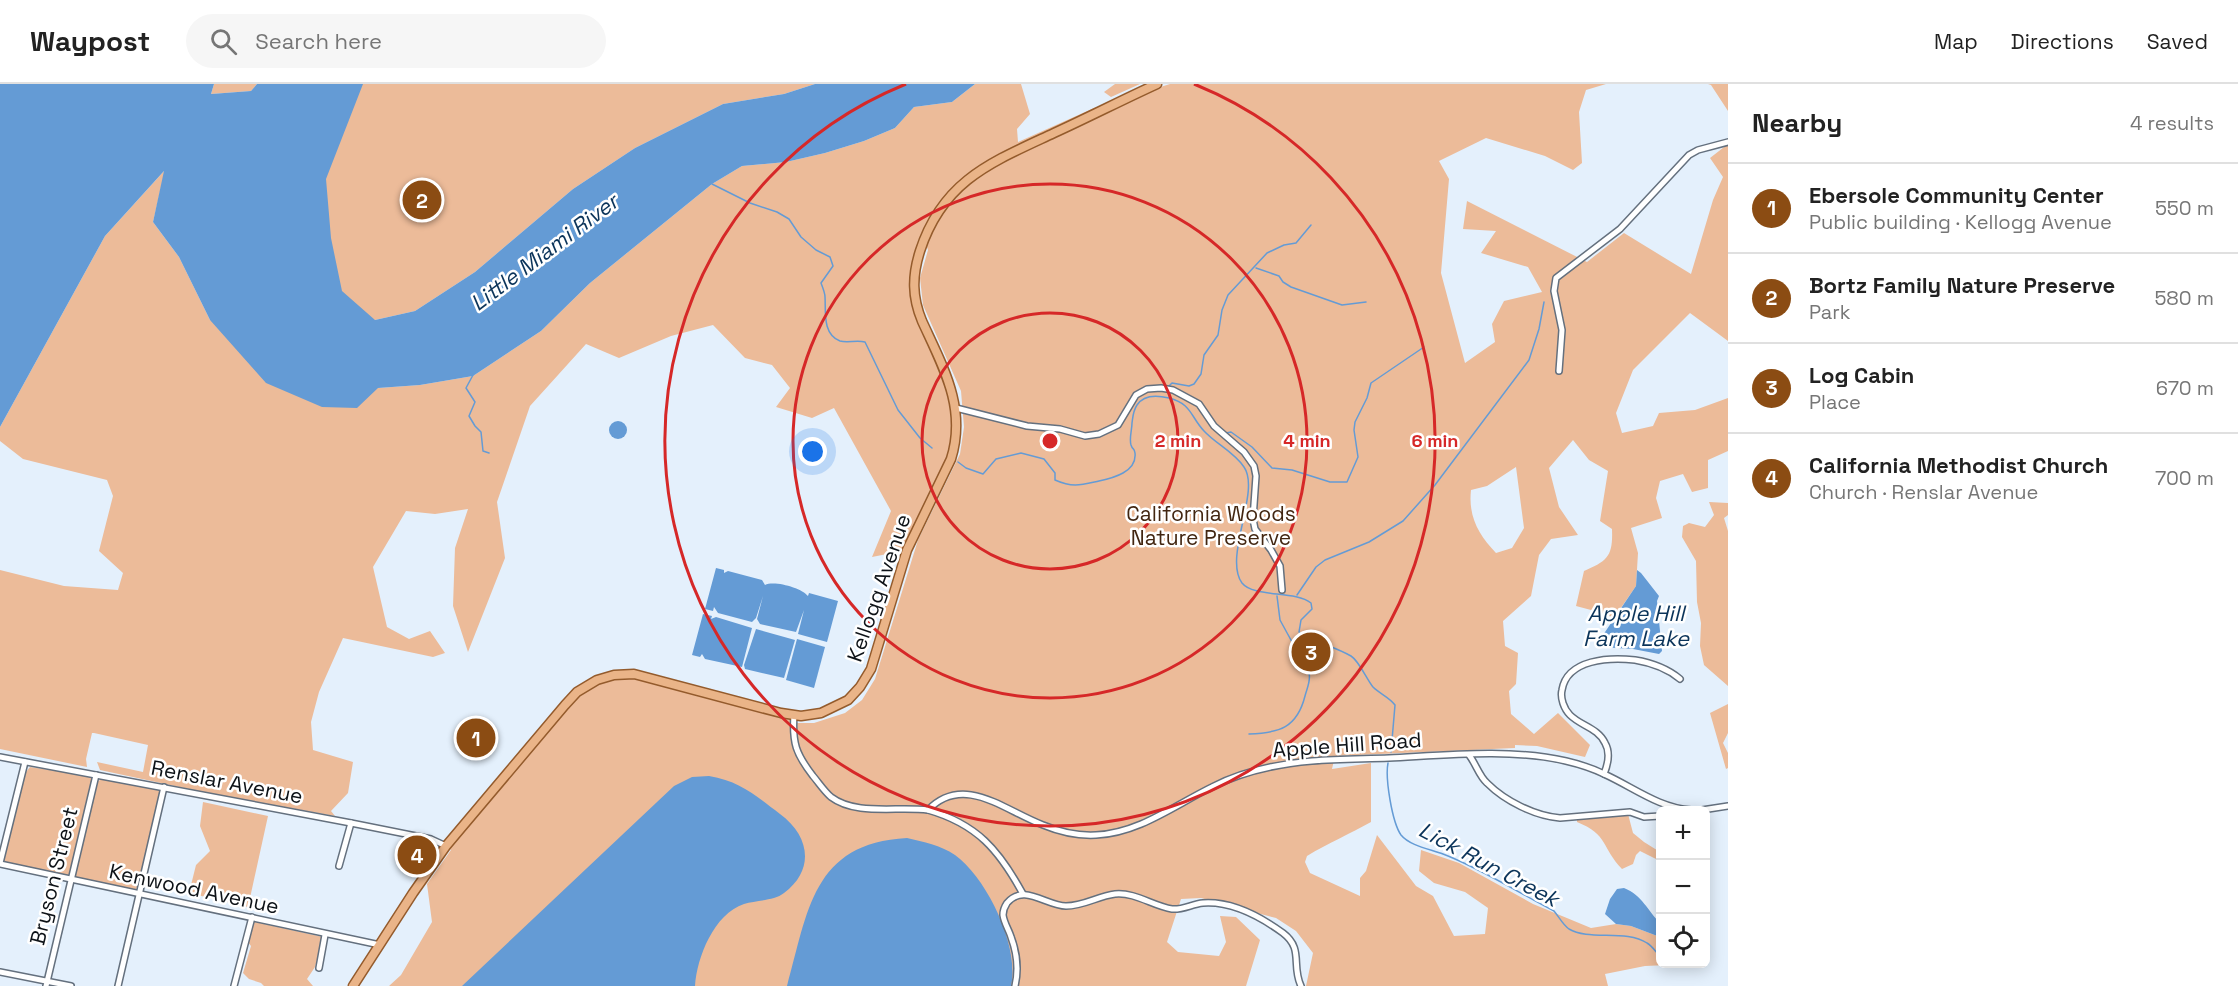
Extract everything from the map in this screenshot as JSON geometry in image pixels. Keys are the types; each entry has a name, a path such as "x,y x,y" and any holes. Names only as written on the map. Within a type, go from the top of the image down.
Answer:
{"main road":[{"name":"Kellogg Avenue","path":"353,986 446,846 565,705 584,687 607,676 624,674 644,676 794,715 810,716 821,714 840,705 855,694 867,676 907,550 951,459 955,444 956,408 950,386 918,310 914,294 914,274 924,238 937,213 961,184 986,165 1156,84"}],"street":[{"path":"1558,371 1562,342 1561,321 1553,286 1556,278 1620,229 1689,155 1698,150 1728,142"},
{"path":"956,408 1027,426 1060,429 1085,436 1099,434 1118,425 1126,416 1136,395 1147,389 1173,390 1198,404 1214,426 1244,452 1254,466 1256,476 1253,519 1256,529 1280,566 1282,590"},
{"path":"1604,774 1609,756 1604,740 1594,730 1568,714 1563,703 1561,692 1570,672 1580,666 1606,659 1627,659 1667,668 1680,680"},
{"path":"794,715 793,732 796,750 831,797 858,808 928,810 958,821 981,836 999,854 1023,894 1061,906 1086,904 1106,896 1121,894 1170,909 1182,909 1204,903 1240,909 1290,939 1298,954 1295,966 1300,986"},
{"name":"Apple Hill Road","path":"928,810 940,799 965,794 981,797 1057,831 1081,835 1106,834 1131,828 1213,786 1268,766 1313,761 1515,754 1550,758 1604,774 1657,802 1671,806"},
{"path":"1469,755 1486,782 1498,792 1520,805 1549,817 1563,818 1630,812 1644,817 1656,816"},
{"path":"1478,767 1484,755"},
{"name":"Renslar Avenue","path":"0,757 351,823 431,840 446,846"},
{"path":"0,864 25,762"},
{"name":"Bryson Street","path":"46,984 96,775"},
{"path":"118,986 164,787"},
{"path":"1710,809 1728,806"},
{"path":"339,866 351,823"},
{"name":"Kenwood Avenue","path":"0,864 381,945"},
{"path":"1015,986 1017,961 1003,911 1010,900 1023,894"},
{"path":"234,986 252,917"},
{"path":"319,968 326,934"},
{"path":"0,972 46,984 72,986"}],"green space":[{"path":"214,84 257,84 251,91 211,94"},
{"path":"358,84 815,84 784,94 723,104 635,148 573,189 475,272 415,311 375,320 328,312 279,212"},
{"name":"California Woods Nature Preserve","path":"975,84 1021,84 1030,114 1017,129 1018,142 1094,108 1170,84 1606,84 1586,90 1579,112 1582,163 1573,170 1545,156 1486,138 1439,161 1449,179 1441,273 1465,363 1495,342 1492,324 1504,301 1542,292 1528,267 1481,253 1496,231 1463,229 1467,201 1587,262 1624,233 1691,274 1713,200 1723,177 1710,158 1728,144 1728,341 1690,313 1633,370 1616,413 1622,433 1653,426 1659,413 1695,410 1728,398 1728,451 1708,460 1708,488 1692,492 1683,474 1660,481 1656,498 1662,518 1631,528 1638,553 1636,586 1614,618 1576,606 1584,571 1599,564 1610,552 1612,529 1600,521 1608,471 1589,460 1573,440 1549,468 1559,507 1578,535 1551,539 1539,555 1531,596 1503,621 1505,646 1518,653 1516,684 1509,691 1511,714 1534,734 1558,713 1590,745 1585,757 1537,746 1515,745 1515,748 1335,756 1332,769 1371,763 1371,822 1307,856 1305,862 1310,873 1360,896 1360,878 1366,871 1377,835 1416,886 1433,896 1454,936 1485,934 1488,908 1465,892 1434,883 1419,871 1421,850 1459,863 1533,904 1591,928 1616,924 1631,926 1656,935 1656,966 1605,974 1608,986 1306,986 1313,953 1296,931 1276,918 1201,898 1181,899 1167,942 1178,952 1219,956 1226,942 1220,916 1236,917 1260,940 1246,986 389,986 401,975 432,922 427,884 451,850 446,846 584,688 624,674 794,715 794,723 814,723 845,713 862,700 875,679 918,540 960,454 964,427 961,391 923,305 920,278 928,250 924,239 914,294 950,386 955,444 907,550 872,557 891,511 834,408 812,418 776,407 790,388 772,365 745,358 713,325 671,336 619,358 586,344 530,406 497,502 505,558 468,652 453,606 455,548 468,509 435,514 406,511 373,567 387,627 409,639 430,631 445,653 433,657 343,638 319,692 311,722 313,750 353,762 348,793 331,811 335,816 217,795 100,770 97,762 143,772 148,745 94,733 92,733 86,759 87,767 0,749 0,570 64,586 118,590 123,573 99,551 113,496 107,480 23,459 0,441 0,427 105,236 165,170 153,222 179,257 210,320 378,388 420,385 473,376 541,331 590,283 712,184 742,166 786,162 864,141 895,128 914,107 952,102","holes":["1516,467 1524,528 1512,548 1496,553 1484,539 1473,517 1471,490 1487,486"]},
{"path":"1115,84 1140,84 1111,97 1104,92"},
{"path":"1708,84 1728,84 1728,111 1711,85"},
{"path":"1709,502 1728,503 1728,515 1724,518 1728,531 1728,686 1704,665 1700,646 1701,623 1697,602 1696,561 1682,537 1683,526 1689,523 1705,527 1714,515"},
{"path":"1728,704 1728,733 1723,743 1728,753 1728,768 1726,769 1710,713"},
{"path":"30,767 92,778 92,786 67,876 5,863 3,858 26,772"},
{"path":"105,778 152,787 159,790 161,795 136,890 76,878 74,873 96,784"},
{"path":"203,802 268,816 248,907 189,893 196,865 210,851 200,826"},
{"path":"1628,814 1633,833 1656,850 1656,859 1640,851 1633,864 1622,869 1600,837 1577,820"},
{"path":"255,922 323,937 315,967 307,979 313,986 264,986 249,979 243,973 251,946 247,941 252,924"}],"water":[{"name":"Little Miami River","path":"0,84 214,84 211,94 251,91 257,84 363,84 326,179 331,238 342,291 375,320 415,311 475,272 573,189 635,148 723,104 784,94 815,84 975,84 952,102 914,107 895,128 864,141 786,162 742,166 712,184 590,283 541,331 473,376 420,385 378,388 357,408 322,407 266,383 210,320 179,257 153,222 164,171 105,236 0,427"},
{"path":"618,421 624,424 627,430 624,436 618,439 612,436 609,430 612,424"},
{"path":"716,568 724,570 724,573 728,571 762,580 765,585 775,583 800,590 808,596 809,593 838,601 827,642 798,634 804,610 796,632 760,624 757,619 763,596 756,618 752,622 718,613 714,607 713,611 705,609"},
{"name":"Apple Hill Farm Lake","path":"1637,570 1659,596 1657,601 1662,651 1659,654 1633,649 1600,647 1601,638 1636,586"},
{"path":"703,614 712,616 711,619 716,617 752,628 742,667 705,659 702,654 700,657 692,655"},
{"path":"756,629 795,640 784,678 745,669 744,665"},
{"path":"797,639 825,647 814,688 786,680"},
{"path":"692,777 720,778 747,790 780,814 798,832 805,853 801,874 784,893 770,899 744,904 733,909 724,917 703,950 695,986 462,986 674,786"},
{"path":"907,838 932,844 955,855 979,880 1006,933 1011,952 1011,986 787,986 809,908 819,886 833,868 851,853 875,843"},
{"path":"1624,888 1640,899 1656,918 1656,935 1631,926 1616,924 1605,914 1610,899 1617,889"}],"waterway":[{"name":"Lick Run Creek","path":"712,184 789,219 801,237 816,250 830,257 833,266 821,283 825,295 826,322 830,333 840,341 865,342 898,410 920,438 932,448"},
{"path":"1168,387 1172,383 1189,386 1194,384 1201,374 1204,355 1218,335 1222,310 1228,295 1267,253 1284,245 1296,243 1311,225"},
{"path":"1256,268 1279,276 1291,287 1342,305 1366,302"},
{"path":"1297,595 1316,567 1325,560 1369,542 1403,521 1435,485 1529,360 1539,329 1544,302"},
{"path":"1226,433 1231,432 1252,447 1272,468 1292,470 1330,482 1347,482 1358,457 1355,422 1367,398 1371,383 1424,347"},
{"path":"473,375 466,388 475,402 469,416 481,432 483,451 489,453"},
{"name":"Lick Run Creek","path":"958,462 966,468 983,474 996,459 1021,453 1044,459 1055,473 1055,480 1061,483 1077,485 1105,480 1123,473 1135,460 1130,437 1133,414 1140,401 1155,396 1169,398 1182,404 1190,411 1199,426 1240,462 1248,478 1246,507 1237,557 1237,572 1242,583 1256,591 1295,596 1311,603 1312,609 1301,620 1299,632 1354,658 1373,687 1395,705 1391,752"},
{"path":"1249,734 1278,730 1292,722 1302,707 1309,682 1309,673 1280,620 1277,596"},
{"name":"Lick Run Creek","path":"1388,763 1392,810 1398,829 1405,839 1471,866 1554,911 1569,929 1587,934 1638,939 1649,944 1656,952"}],"place":[{"name":"Bortz Family Nature Preserve","path":"422,200"},
{"name":"Log Cabin","path":"1311,652"},
{"name":"Ebersole Community Center","path":"476,738"},
{"name":"California Methodist Church","path":"417,855"}]}
